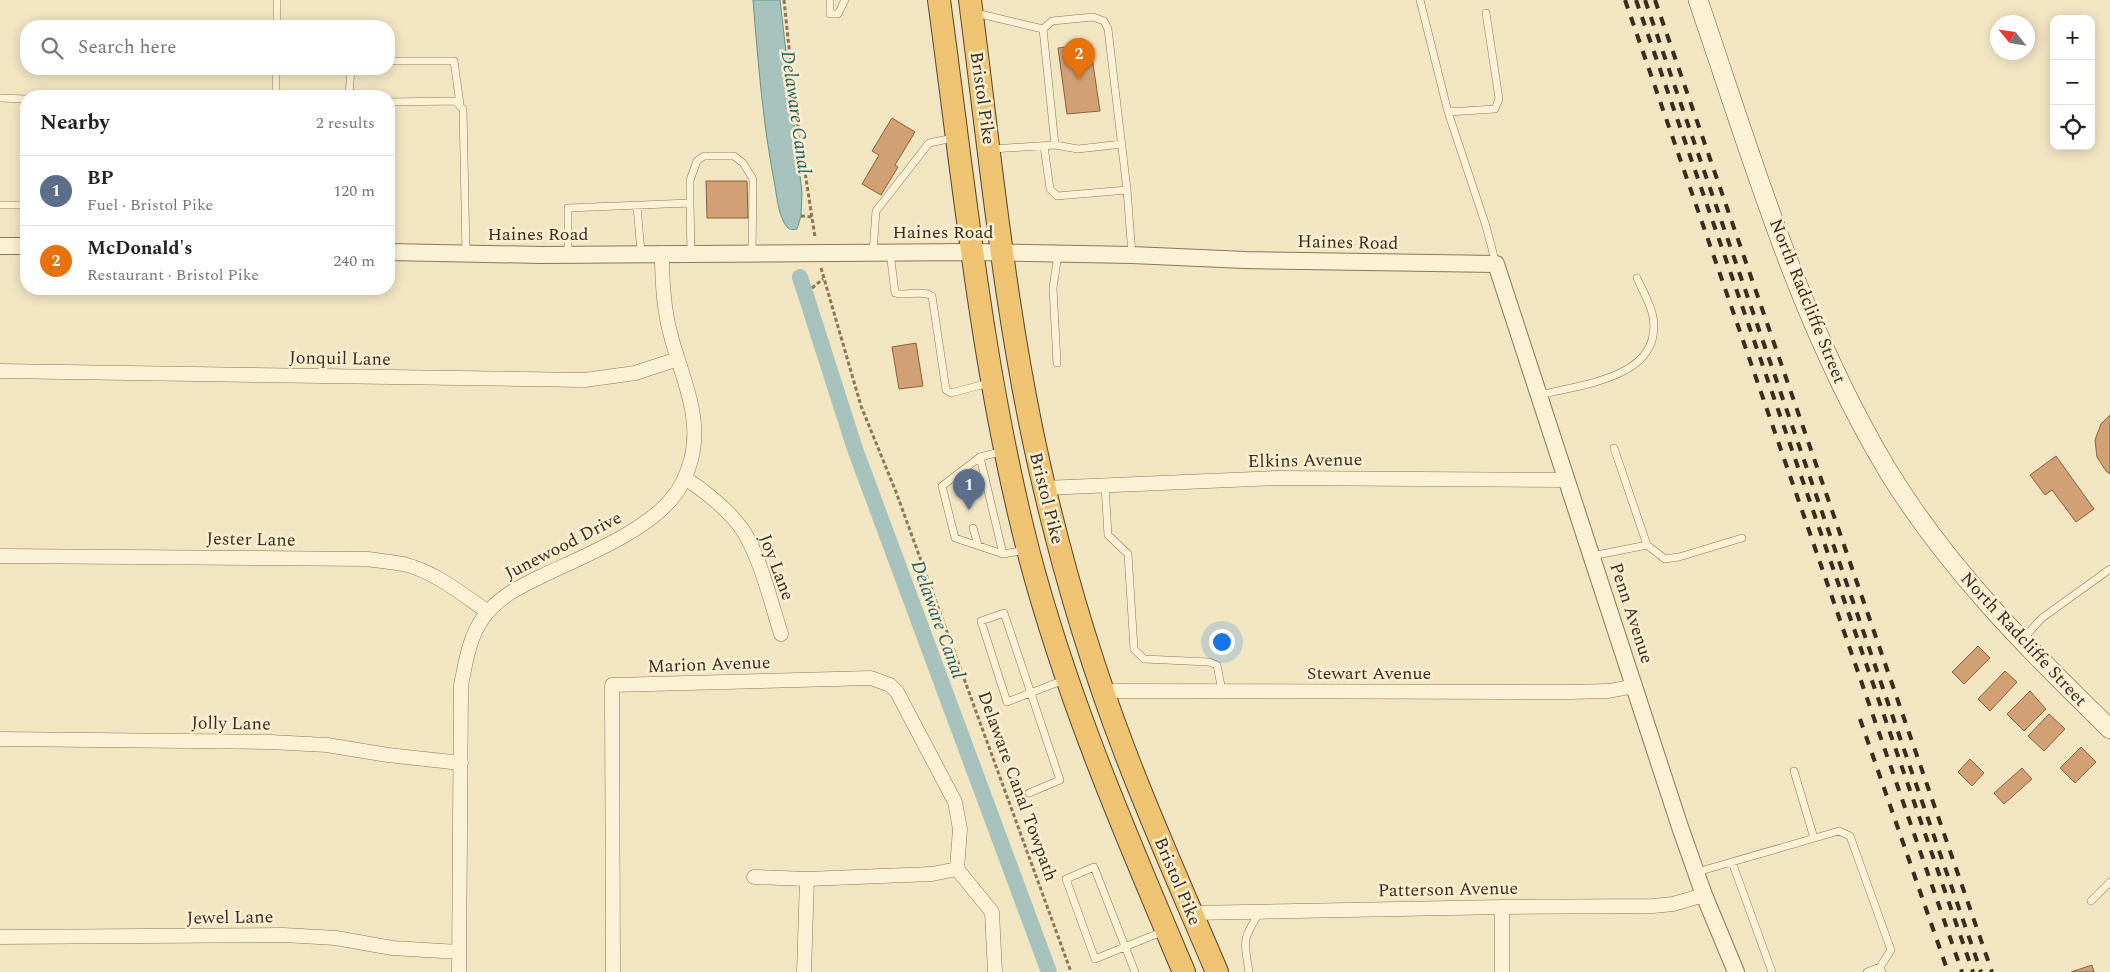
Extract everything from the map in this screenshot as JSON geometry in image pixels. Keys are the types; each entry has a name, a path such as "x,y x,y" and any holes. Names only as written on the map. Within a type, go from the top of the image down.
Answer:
{"highway":[{"name":"Bristol Pike","path":"939,0 992,382 1005,451 1028,550 1067,679 1097,763 1184,972"},
{"name":"Bristol Pike","path":"970,6 1019,366 1044,488 1072,595 1128,761 1217,972"}],"main road":[{"name":"North Radcliffe Street","path":"1698,0 1770,209 1809,314 1855,412 1889,472 1963,576 1994,612 2110,729"}],"street":[{"path":"0,246 20,246"},
{"name":"Haines Road","path":"395,252 640,254 1003,252 1132,254 1245,260 1496,264"},
{"name":"Junewood Drive","path":"459,972 461,685 467,652 473,635 488,612 504,597 643,523 672,499 685,478 691,459 694,423 690,397 663,301 662,253"},
{"name":"Penn Avenue","path":"1496,264 1696,872 1736,972"},
{"name":"Jonquil Lane","path":"0,371 585,380 635,373 678,359"},
{"name":"Joy Lane","path":"685,478 704,491 731,516 752,546 781,634"},
{"name":"Elkins Avenue","path":"1044,488 1278,478 1567,480"},
{"name":"Jester Lane","path":"0,556 368,559 404,564 421,570 456,590 488,612"},
{"name":"Marion Avenue","path":"613,972 612,685 871,678 890,685 897,692 955,802 960,829 957,869"},
{"name":"Stewart Avenue","path":"1103,691 1569,692 1609,690 1635,686"},
{"name":"Jolly Lane","path":"0,738 270,742 327,745 388,755 461,763"},
{"path":"754,877 807,879 932,874 957,869 992,912 995,972"},
{"path":"804,972 807,879"},
{"name":"Patterson Avenue","path":"1191,913 1653,906 1673,904 1704,895"},
{"path":"1502,907 1502,972"},
{"name":"Jewel Lane","path":"0,936 284,935 336,938 392,948 459,952"}],"lane":[{"path":"277,0 277,20"},
{"path":"830,0 830,14 838,14 846,0"},
{"path":"1420,0 1448,112 1486,226 1496,264"},
{"path":"970,6 1043,29"},
{"path":"1448,112 1495,109 1499,98 1486,13"},
{"path":"1043,29 1052,21 1093,17 1104,21 1108,29 1128,190 1132,254"},
{"path":"1043,29 1054,145"},
{"path":"395,61 454,61 460,104 463,109 466,254"},
{"path":"276,75 276,90"},
{"path":"349,90 351,75"},
{"path":"0,98 20,99"},
{"path":"395,102 455,102 460,104"},
{"path":"872,252 876,211 929,143 958,137"},
{"path":"990,149 1054,145 1078,150 1122,144"},
{"path":"1044,146 1050,189 1057,196 1128,190"},
{"path":"691,253 690,203 692,170 697,161 704,156 734,156 744,163 753,179 752,253"},
{"path":"568,254 568,208 690,203"},
{"path":"0,205 20,205"},
{"path":"637,206 640,254"},
{"path":"890,252 894,293 927,292 932,296 946,390 952,393 992,382"},
{"path":"1057,363 1053,288 1058,253"},
{"path":"1539,395 1618,375 1633,367 1648,351 1654,330 1653,316 1637,278"},
{"path":"1614,448 1647,545 1665,559 1680,557 1742,538"},
{"path":"1005,451 980,457 942,486 955,538 978,544 1003,554 1028,550"},
{"path":"980,457 1003,554"},
{"path":"959,473 965,496"},
{"path":"1105,486 1108,536 1128,554 1134,649 1144,659 1209,662 1217,665 1222,692"},
{"path":"973,528 978,544"},
{"path":"1592,556 1647,545"},
{"path":"2022,640 2042,618 2110,569"},
{"path":"1029,793 1060,780 1030,692 1004,613 981,621 1007,702 1030,692 1067,679"},
{"path":"1794,771 1814,838"},
{"path":"1696,872 1839,831 1850,836 1891,950 1881,970 1867,972"},
{"path":"1732,862 1772,972"},
{"path":"1135,972 1124,947 1094,867 1066,878 1095,959 1124,947 1166,930"},
{"path":"2091,901 2110,882"},
{"path":"1249,972 1245,944 1247,932 1260,911"}],"path":[{"path":"784,0 796,114 813,227"},
{"path":"801,216 812,217"},
{"name":"Delaware Canal Towpath","path":"822,269 861,406 896,492 1071,972"},
{"path":"812,288 824,280"}],"water":[{"path":"753,0 780,0 802,193 801,216 797,229 792,230 784,223 780,213 771,163 764,117"}],"building":[{"path":"1090,44 1100,111 1067,114 1058,48"},
{"path":"892,118 915,132 895,165 898,167 881,195 862,184 879,155 872,151"},
{"path":"706,181 747,181 748,218 707,218"},
{"path":"916,343 923,386 899,389 892,347"},
{"path":"2110,415 2110,474 2097,457 2095,440 2101,424"},
{"path":"2056,456 2094,509 2076,522 2052,490 2045,495 2030,475"},
{"path":"1978,646 1990,658 1964,684 1952,672"},
{"path":"2005,671 2017,682 1990,711 1978,699"},
{"path":"2030,691 2046,709 2024,731 2007,714"},
{"path":"2049,714 2065,729 2044,751 2028,736"},
{"path":"2081,747 2096,762 2075,783 2060,768"},
{"path":"1970,759 1984,773 1972,786 1958,772"},
{"path":"2022,768 2032,779 2004,804 1994,793"},
{"path":"2092,965 2094,972 2071,972"}],"waterway":[{"name":"Delaware Canal","path":"800,277 855,449 1049,972"}],"railway":[{"path":"1625,0 1962,972"},
{"path":"1636,0 1973,972"},
{"path":"1645,0 1981,972"},
{"path":"1655,0 1992,972"},
{"path":"1860,719 1948,972"}],"place":[{"name":"McDonald's","path":"1079,79"},
{"name":"BP","path":"969,510"}]}
